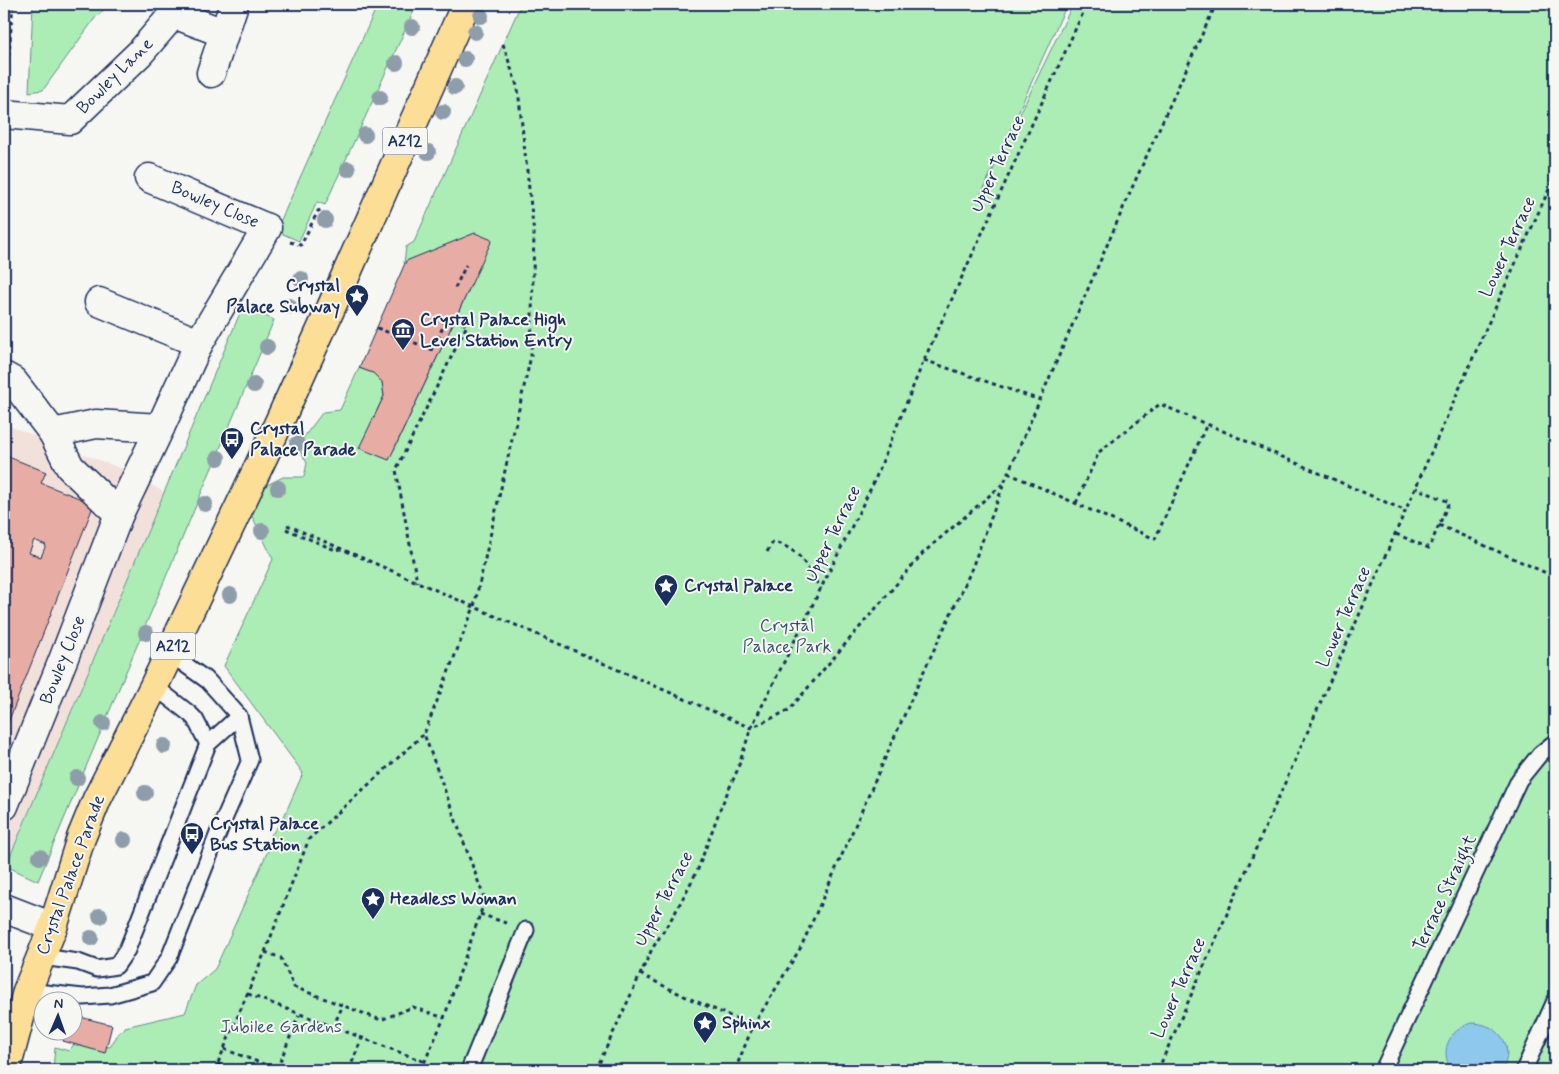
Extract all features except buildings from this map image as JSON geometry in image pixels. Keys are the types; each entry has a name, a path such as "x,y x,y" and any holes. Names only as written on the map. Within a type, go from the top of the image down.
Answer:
{"main road":[{"name":"Crystal Palace Parade","path":"6,1070 27,991 42,958 81,838 97,799 154,686 270,444 466,4"}],"street":[{"path":"211,74 234,4"},
{"path":"178,9 223,34"},
{"name":"Bowley Lane","path":"4,114 70,120 140,53 178,9"},
{"name":"Bowley Close","path":"4,806 119,514 199,343 267,228 149,178"},
{"path":"99,302 199,343"},
{"path":"4,376 12,381 54,433 70,467 119,514"},
{"path":"54,433 96,424 160,428"},
{"path":"6,909 53,927"}],"lane":[{"path":"27,991 83,997 110,995 152,983 168,958 221,826 250,760 239,716 208,681 170,653"},
{"path":"154,686 195,719 208,744"},
{"path":"42,958 78,962 97,969 116,966 127,950 208,744 239,716"},
{"name":"Terrace Straight","path":"1383,1070 1519,780 1540,754 1555,742"},
{"path":"469,1070 526,930"},
{"path":"1524,1070 1555,1001"}],"path":[{"path":"4,90 6,89 13,4"},
{"name":"Upper Terrace","path":"596,1070 652,949 675,913 698,869 737,770 751,728 874,482 924,360 1087,4"},
{"path":"735,1070 753,1026 801,946 922,673 970,573 1004,482 1131,190 1216,4"},
{"path":"215,1070 248,994 309,839 424,734 474,607 530,356 534,234 518,89 503,44"},
{"name":"Lower Terrace","path":"1158,1070 1555,176"},
{"path":"290,242 301,245 318,210 323,209"},
{"path":"455,288 466,265"},
{"path":"377,328 433,350 448,317 466,325 396,470 417,582"},
{"path":"924,360 1040,400"},
{"path":"1076,503 1099,452 1160,404 1406,511"},
{"path":"1008,473 1155,539 1207,424"},
{"path":"287,527 342,549 751,728 789,710 923,552 1004,482"},
{"path":"1396,534 1429,548 1449,502 1416,488"},
{"path":"1439,525 1555,577"},
{"path":"767,552 773,542 787,546 799,555 821,589"},
{"path":"421,1070 444,1018 485,900 424,734"},
{"path":"480,914 526,930"},
{"path":"265,952 281,958 294,987 342,1007 381,1020 413,1006 444,1018"},
{"path":"640,974 686,997 753,1026"},
{"path":"248,994 425,1062"},
{"path":"333,1027 342,1007"},
{"path":"224,1049 278,1070 299,1015"},
{"path":"349,1070 362,1038"},
{"path":"217,1064 233,1070"}],"shaded area":[{"path":"4,424 125,470 164,492 4,869"}],"green space":[{"path":"33,4 110,4 95,18 43,90 29,92"},
{"path":"378,4 417,4 325,205 317,202 299,241 276,231"},
{"name":"Crystal Palace Park","path":"521,4 1067,4 978,201 1073,4 1555,4 1555,1070 53,1070 55,1047 69,1051 75,1043 110,1047 120,1031 124,1030 125,1027 185,1013 196,985 215,969 270,846 271,835 282,821 303,773 224,666 273,559 251,514 259,489 283,477 304,477 307,463 297,446 323,412 340,410 359,368 373,373 382,382 384,396 376,412 388,420 394,450 472,283 416,271 404,263 406,247 414,242"},
{"path":"243,306 274,320 38,881 6,866"}],"water":[{"path":"1471,1023 1489,1027 1502,1037 1507,1052 1502,1070 1451,1070 1446,1055 1449,1041 1457,1030"}],"place":[{"name":"Crystal Palace Subway","path":"357,317"},
{"name":"Crystal Palace High Level Station Entry","path":"403,351"},
{"name":"Crystal Palace Parade","path":"232,460"},
{"name":"Crystal Palace","path":"666,607"},
{"name":"Crystal Palace Bus Station","path":"192,855"},
{"name":"Headless Woman","path":"373,920"},
{"name":"Sphinx","path":"705,1044"}],"park label":[{"name":"Jubilee Gardens","path":"281,1027"}]}
